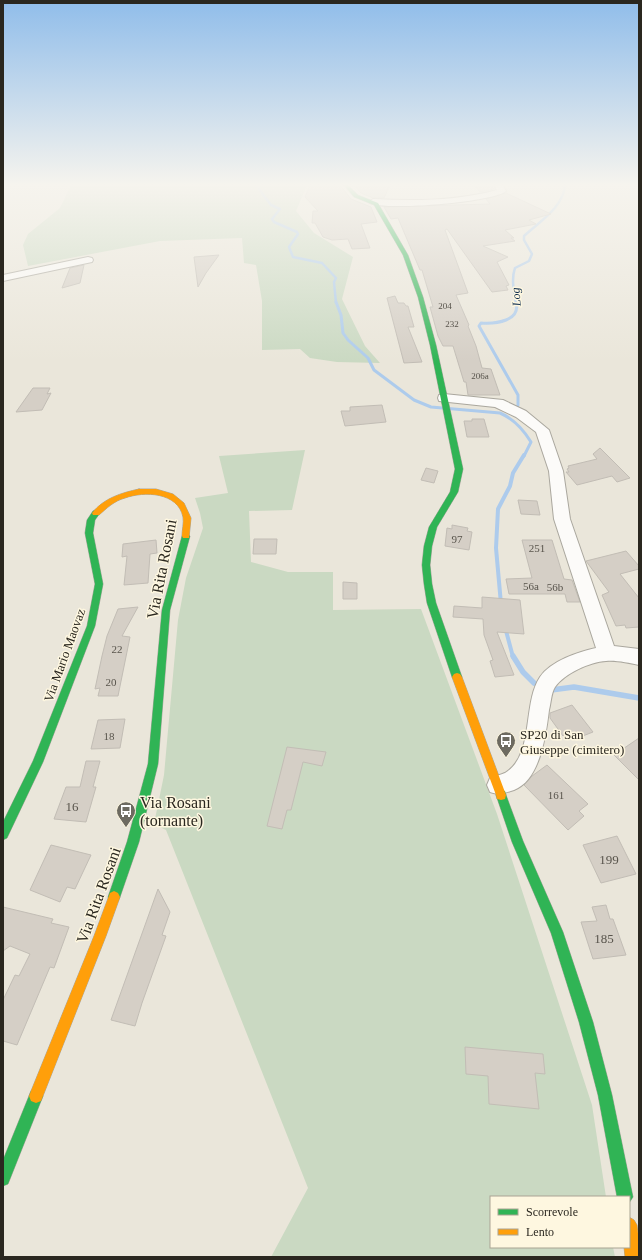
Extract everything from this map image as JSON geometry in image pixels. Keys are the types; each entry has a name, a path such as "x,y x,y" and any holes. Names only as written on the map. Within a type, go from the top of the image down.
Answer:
{"street":[{"path":"400,244 413,273 444,398 459,469 456,488 433,526 426,562 427,585 432,608 518,842 557,932 586,1022 606,1095 625,1196"},
{"path":"3,278 88,260"},
{"path":"444,398 498,403 515,411 542,430 556,471 562,519 602,635 606,653"},
{"name":"Via Rita Rosani","path":"3,1179 100,936 133,842 153,764 166,610 189,523 186,509 178,500 164,494 145,492 126,495"},
{"name":"Via Mario Maovaz","path":"3,834 23,798 84,644 96,606 100,580 95,558 87,535 91,520 101,508 112,500 126,495"},
{"path":"498,785 511,781 522,771 534,745 542,695 547,682 561,670 579,661 606,653 639,657"},
{"path":"630,1233 633,1257"}],"green space":[{"path":"24,244 145,244 28,266"},
{"path":"242,244 332,244 353,257 342,299 365,346 380,363 337,362 310,358 300,349 262,350 262,301 256,265 244,263"},
{"path":"305,450 292,510 249,511 251,562 288,572 333,572 333,610 421,609 497,814 592,1105 606,1196 490,1196 490,1248 613,1248 615,1257 271,1257 308,1188 166,830 154,824 164,775 178,620 186,578 203,528 195,498 228,493 219,456"}],"building":[{"path":"350,244 368,244 370,248 352,249"},
{"path":"409,244 450,244 468,293 456,295 469,325 468,326 476,346 482,368 491,369 500,395 468,395 466,382 464,382 453,346 443,346 438,336 430,307 433,307 422,270 420,270"},
{"path":"458,244 497,244 483,246 508,257 497,262 509,285 506,286 508,290 492,292"},
{"path":"219,255 206,273 198,287 194,257"},
{"path":"84,265 80,283 62,288 70,268"},
{"path":"395,296 398,303 404,303 408,306 414,327 408,327 422,362 404,363 387,298"},
{"path":"33,388 50,388 47,394 51,393 42,410 16,412"},
{"path":"382,405 386,422 345,426 341,411 350,411 350,407"},
{"path":"472,419 484,419 489,437 467,437 464,421 472,421"},
{"path":"600,448 630,478 617,482 612,476 577,485 566,472 569,472 567,469 569,468 568,466 597,459 593,454"},
{"path":"426,468 438,471 434,483 421,480"},
{"path":"518,500 537,501 540,515 521,514"},
{"path":"452,525 468,528 467,531 472,532 469,550 445,546 447,528 452,529"},
{"path":"254,539 277,539 276,554 253,554"},
{"path":"156,540 157,553 150,554 148,583 124,585 127,556 122,557 123,544"},
{"path":"522,540 552,540 564,579 572,580 580,602 567,602 565,594 509,594 506,579 532,578"},
{"path":"626,551 639,566 639,569 620,574 639,598 639,627 626,628 625,625 616,626 602,595 609,592 586,561"},
{"path":"343,582 357,583 357,599 343,599"},
{"path":"482,597 520,600 524,634 497,632 514,675 495,677 490,661 493,660 484,635 483,619 453,617 454,606 482,608"},
{"path":"138,607 122,636 130,637 118,696 98,696 100,688 95,689 102,656 107,636 118,609"},
{"path":"572,705 593,732 575,739 571,733 563,736 550,718 550,713"},
{"path":"125,719 120,748 91,749 98,720"},
{"path":"639,738 639,780 614,755"},
{"path":"287,747 326,752 322,766 303,762 291,810 287,810 282,829 267,826"},
{"path":"86,761 100,761 93,787 96,787 86,822 54,819 66,787 80,787"},
{"path":"547,765 588,804 579,811 584,816 568,830 524,785 532,776"},
{"path":"617,836 636,874 601,883 583,845"},
{"path":"51,845 91,855 75,889 67,887 60,902 30,890"},
{"path":"158,889 170,912 162,935 166,936 135,1026 111,1020"},
{"path":"606,905 610,919 613,919 626,955 593,959 581,922 597,921 592,907"},
{"path":"3,907 53,919 51,923 69,927 54,968 50,967 17,1045 3,1041 3,1000 15,975 19,976 30,954 10,946 3,951"},
{"path":"465,1047 543,1054 545,1074 535,1073 539,1109 489,1104 488,1076 466,1074"}],"waterway":[{"path":"291,244 289,247 293,257 322,263 336,278 334,282 336,303"},
{"name":"Log","path":"516,303 513,281 515,268 529,261 532,254 526,244"},
{"path":"336,302 341,315 343,333 348,340 368,358 374,370 414,400 431,407 500,413 505,415 518,425 531,442 524,456"},
{"name":"Log","path":"515,412 518,405 518,395 479,326 481,323 500,322 511,317 517,308 516,302"},
{"path":"501,604 496,548 498,509 510,486 513,473 524,455"},
{"path":"505,627 513,657"},
{"path":"513,656 523,672 534,683"},
{"path":"551,690 574,687 639,698"}],"traffic: fast":[{"path":"399,244 410,264 427,321 439,370 459,469 454,492 433,527 428,546 426,565 428,584 437,622 457,677"},
{"path":"3,834 38,762 91,626 99,584 89,533 91,520 96,513"},
{"path":"114,897 133,842 153,764 166,610 186,536"},
{"path":"501,795 518,842 557,932 586,1022 605,1095 625,1196"},
{"path":"3,1179 36,1096"}],"traffic: slow":[{"path":"96,513 108,503 123,496 139,492 156,492 170,496 181,504 187,518 186,536"},
{"path":"457,677 501,795"},
{"path":"36,1096 114,897"},
{"path":"630,1233 633,1257"}],"place":[{"name":"SP20 di San Giuseppe (cimitero)","path":"506,758"},
{"name":"Via Rosani (tornante)","path":"126,828"}]}
